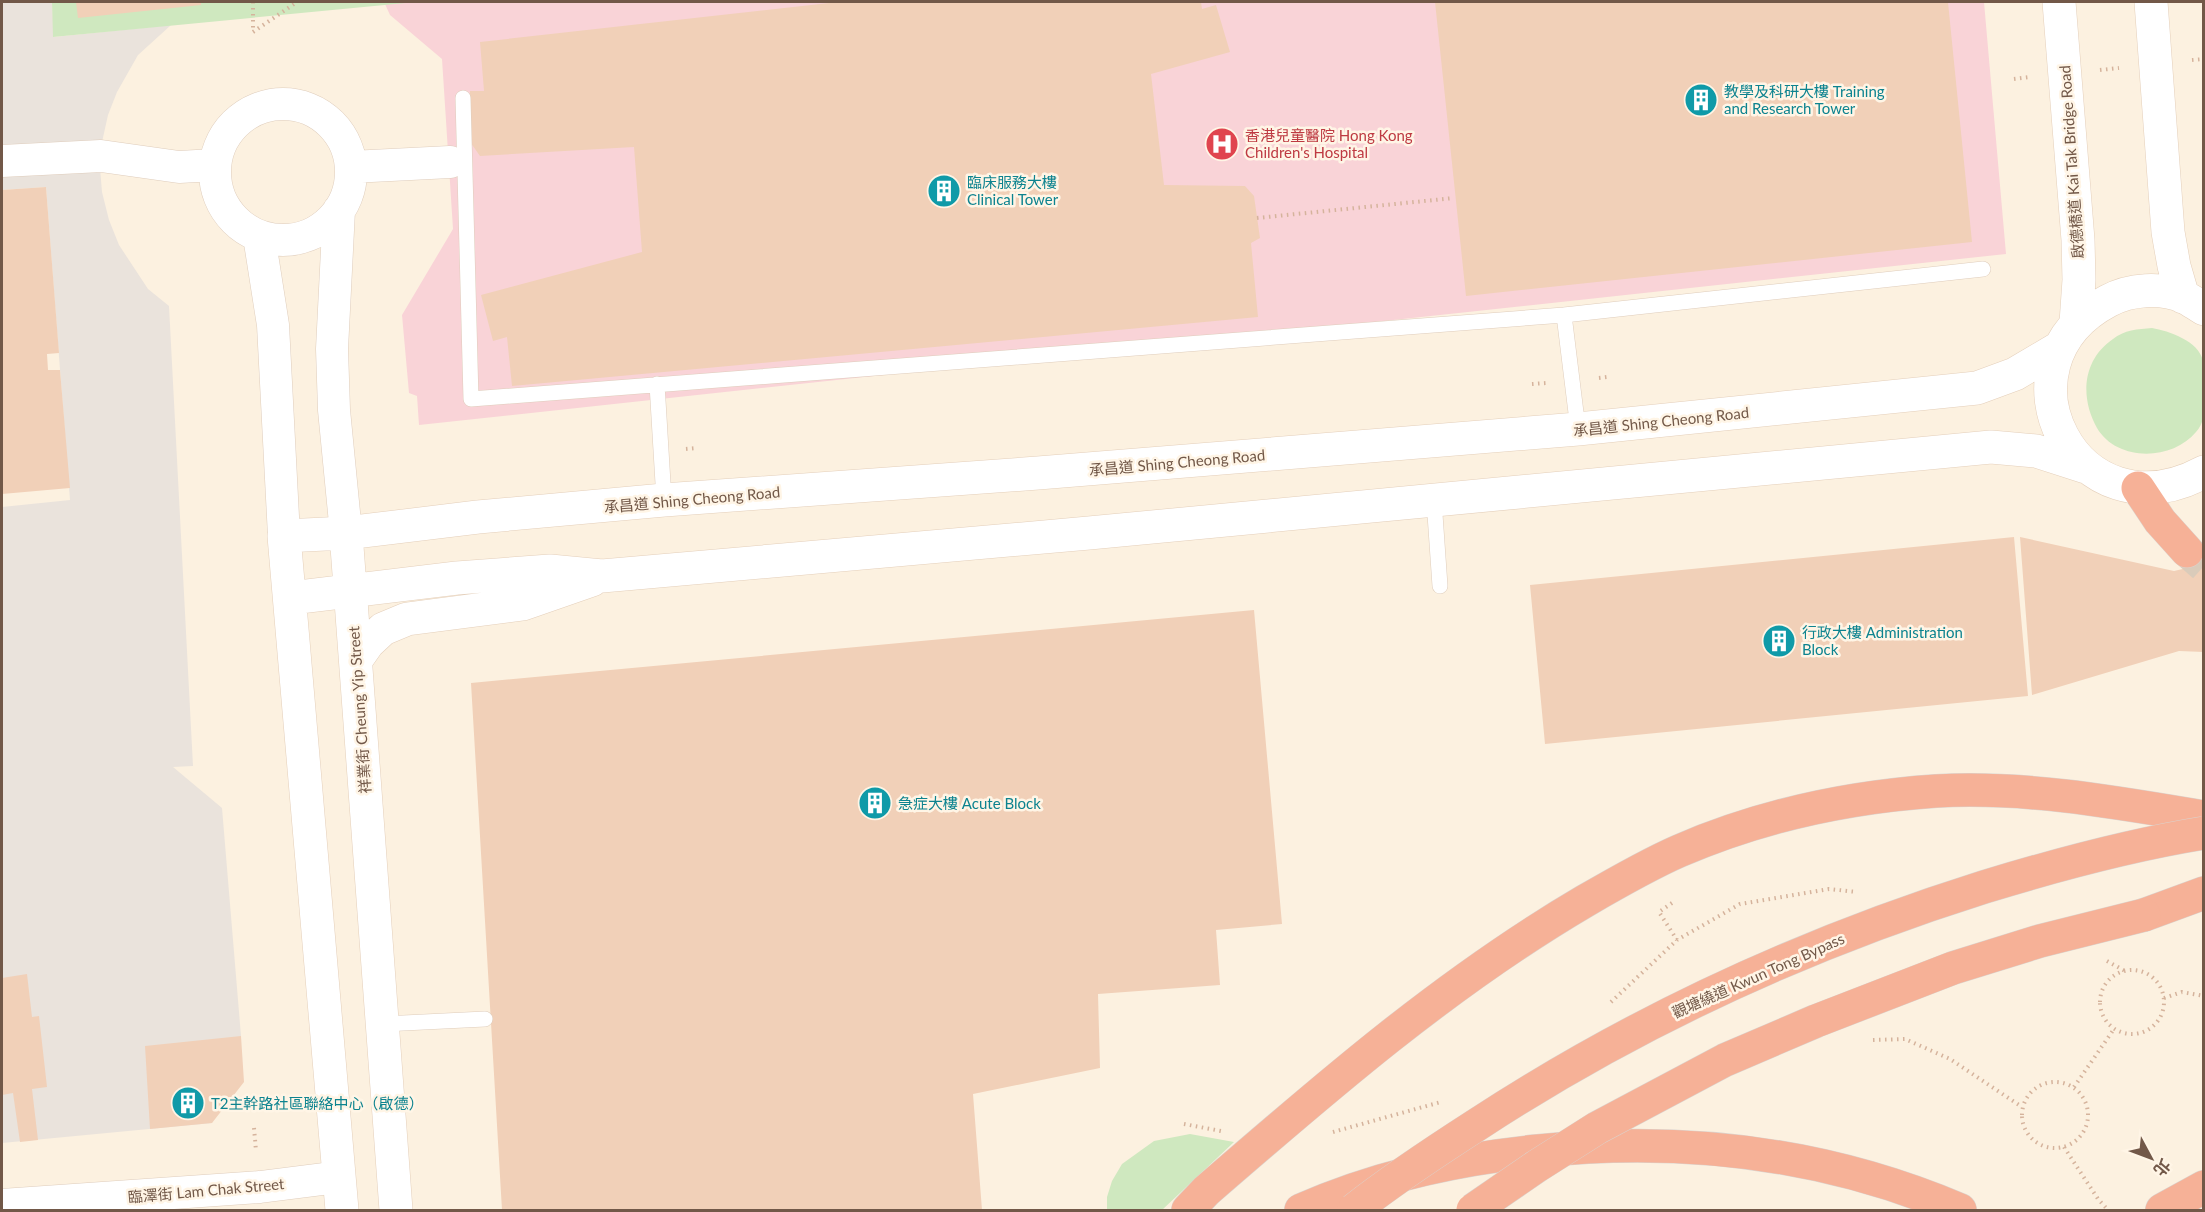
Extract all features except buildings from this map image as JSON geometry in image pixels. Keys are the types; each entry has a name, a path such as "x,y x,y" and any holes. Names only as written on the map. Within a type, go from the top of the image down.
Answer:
{"highway":[{"path":"2138,488 2160,520 2187,551"},
{"path":"1188,1210 1206,1191 1333,1080 1400,1026 1469,976 1552,921 1642,868 1722,834 1758,822 1837,804 1937,791 2053,794 2204,817"},
{"name":"觀塘繞道 Kwun Tong Bypass","path":"1354,1210 1413,1167 1529,1091 1608,1046 1741,980 1815,947 1889,918 1966,893 2093,856 2204,833"},
{"path":"1473,1210 1597,1128 1725,1060 1887,992 1953,968 2040,941 2144,915 2204,893"},
{"path":"2144,915 2204,914"},
{"path":"1301,1210 1362,1186 1445,1164 1496,1155 1628,1144 1714,1148 1778,1156 1888,1183 1960,1210"},
{"path":"2162,1210 2204,1187"}],"main road":[{"name":"啟德橋道 Kai Tak Bridge Road","path":"2059,2 2078,240 2079,280 2068,336"},
{"path":"2151,2 2168,232 2174,266 2193,303"},
{"name":"承昌道 Shing Cheong Road","path":"284,536 345,533 478,517 664,500 1038,473 1578,429 1977,388 2015,374 2068,336 2093,309 2113,298 2148,291 2193,303"},
{"path":"2068,336 2052,373 2051,402 2058,430 2074,455 2086,467 2104,478 2124,486 2138,488 2159,488 2180,484 2204,472"},
{"path":"291,598 457,578 550,571 602,576 1991,447 2036,451 2086,467"},
{"name":"祥業街 Cheung Yip Street","path":"345,533 396,1210"},
{"path":"284,536 342,1210"},
{"path":"356,660 368,643 383,629 407,619 523,604 602,576"}],"street":[{"name":"祥業街 Cheung Yip Street","path":"273,105 296,105 317,112 334,126 346,145 351,167 348,190 339,210 323,226 303,237 281,240 259,236 240,225 224,208 217,187 215,165 221,143 242,117 252,111 273,105"},
{"path":"2,161 101,156 179,167 215,165"},
{"path":"351,167 457,161"},
{"name":"祥業街 Cheung Yip Street","path":"339,210 332,349 334,410 345,533"},
{"path":"259,236 273,325 284,536"},
{"name":"臨澤街 Lam Chak Street","path":"2,1205 260,1187 339,1177"}],"lane":[{"path":"463,98 457,161 471,399 1564,315 1983,269"},
{"path":"1564,315 1578,429"},
{"path":"657,384 664,500"},
{"path":"1434,500 1440,586"},
{"path":"383,1024 485,1019"}],"path":[{"path":"253,2 253,32 297,2"},
{"path":"2014,79 2204,59"},
{"path":"1257,218 1454,198"},
{"path":"1672,903 1659,912 1677,940"},
{"path":"2135,970 2145,973 2161,987 2164,998 2161,1018 2144,1033 2123,1034 2114,1029 2106,1022 2099,1002 2106,982 2114,975 2125,971 2135,970"},
{"path":"2164,998 2182,992 2204,996"},
{"path":"2074,1087 2114,1029"},
{"path":"2054,1081 2074,1087 2082,1094 2087,1104 2089,1115 2082,1135 2064,1147 2042,1146 2031,1139 2024,1130 2022,1107 2026,1097 2034,1088 2044,1083 2054,1081"},
{"path":"1184,1124 1230,1133"},
{"path":"2064,1147 2098,1199 2108,1210"}],"shaded area":[{"path":"2,2 52,2 54,37 171,25 138,55 117,92 108,115 102,142 100,168 102,192 109,220 119,245 148,289 169,306 193,766 173,767 222,808 241,1036 212,1123 2,1143 2,507 70,500 46,187 2,190"},
{"name":"香港兒童醫院 Hong Kong Children's Hospital","path":"415,2 1984,2 2006,254 419,425 417,396 409,393 402,315 453,229 442,59 390,15 385,4"}],"green space":[{"path":"52,2 416,2 53,37"},
{"path":"2152,328 2182,338 2196,348 2200,354 2204,370 2204,412 2199,428 2186,442 2173,448 2145,454 2118,447 2106,439 2097,428 2086,392 2090,368 2103,348 2117,336 2126,332"},
{"path":"1190,1134 1234,1142 1162,1210 1107,1210 1107,1197 1112,1181 1122,1164 1154,1141"}],"tunnel":[{"path":"2187,551 2204,566"}],"place":[{"name":"教學及科研大樓 Training and Research Tower","path":"1701,100"},
{"name":"香港兒童醫院 Hong Kong Children's Hospital","path":"1222,144"},
{"name":"臨床服務大樓 Clinical Tower","path":"944,191"},
{"name":"行政大樓 Administration Block","path":"1779,641"},
{"name":"急症大樓 Acute Block","path":"875,803"},
{"name":"T2主幹路社區聯絡中心（啟德）","path":"188,1103"}]}
